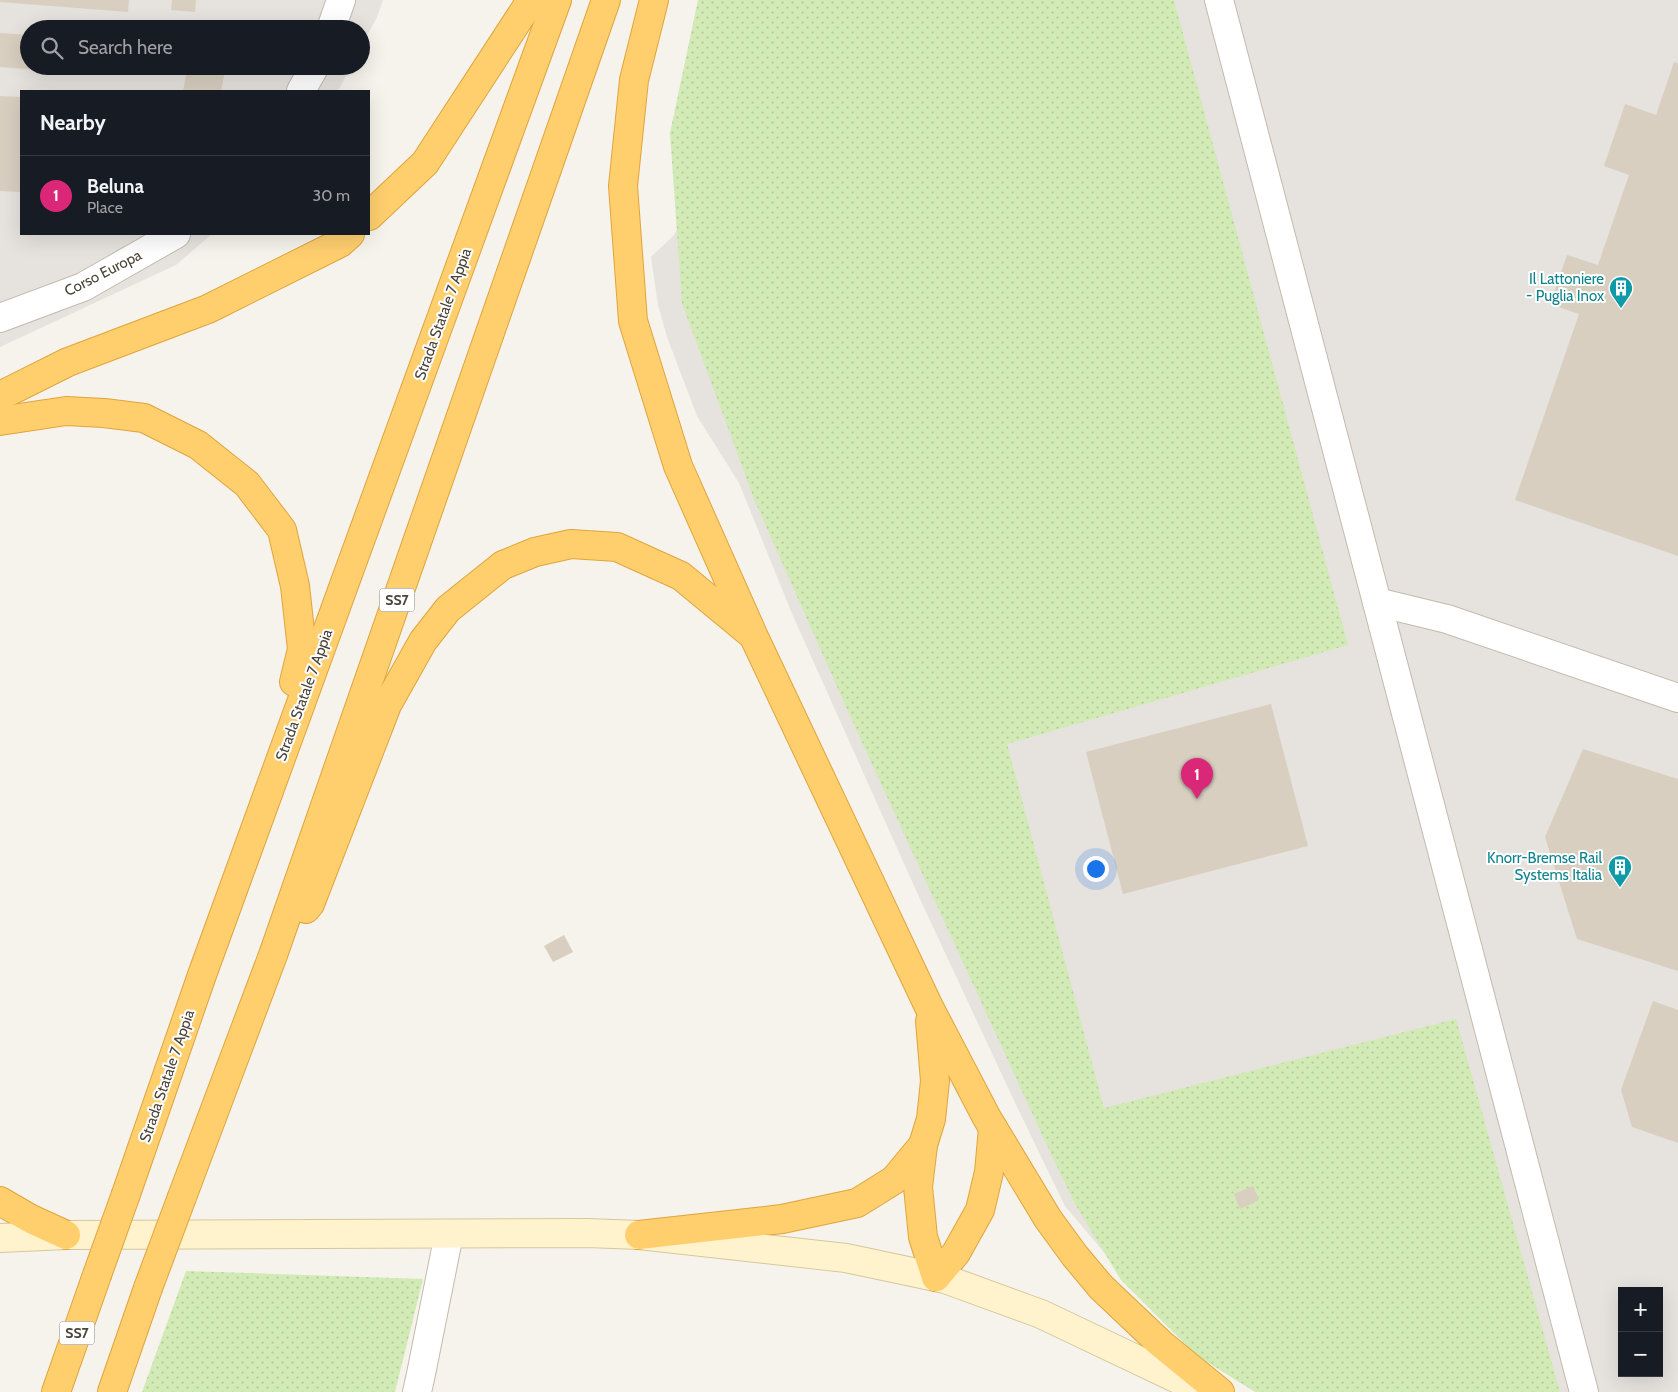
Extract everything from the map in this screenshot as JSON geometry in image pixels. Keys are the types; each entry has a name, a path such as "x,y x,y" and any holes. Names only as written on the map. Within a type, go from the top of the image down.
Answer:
{"highway":[{"path":"370,215 425,163 526,8 529,0"},
{"name":"Strada Statale 7 Appia","path":"56,1392 202,975 557,0"},
{"name":"SS7","path":"112,1392 148,1288 273,955 606,0"},
{"path":"654,0 634,80 624,186 633,322 678,466 754,637 929,1007 993,1128 1048,1220 1101,1287 1160,1343 1220,1392"},
{"path":"0,396 68,362 208,310 340,243 349,235"},
{"path":"0,421 66,411 144,418 198,444 247,484 282,530 295,586 302,649 283,724 233,866 202,975"},
{"path":"273,955 310,904 387,705 423,641 448,609 502,565 535,552 571,544 617,547 681,576 754,637"},
{"path":"929,1007 935,1080 931,1119 923,1145 918,1187 923,1237 936,1277"},
{"path":"936,1277 956,1253 980,1210 989,1172 993,1128"},
{"path":"639,1235 782,1219 857,1203 894,1180 923,1145"},
{"path":"0,1201 31,1219 66,1235"}],"main road":[{"path":"0,1238 66,1235 587,1233 639,1235 846,1258 945,1279 1040,1314 1205,1392"}],"street":[{"path":"335,20 342,0"},
{"path":"1219,0 1584,1392"},
{"path":"302,90 310,75"},
{"name":"Corso Europa","path":"0,318 83,288 174,235"},
{"path":"1377,602 1447,618 1678,698"},
{"path":"416,1392 449,1234"}],"shaded area":[{"path":"0,0 383,0 370,30 370,20 20,20 20,75 346,75 339,90 20,90 20,235 211,235 176,265 0,347"},
{"path":"745,0 1678,0 1678,1392 1279,1392 1113,1263 1065,1206 919,897 793,616 739,483 697,416 667,337 658,305 651,257 674,235 694,198"}],"green space":[{"path":"698,0 1174,0 1348,645 1007,744 1104,1108 1456,1019 1560,1392 1255,1392 1196,1355 1121,1280 1075,1204 850,716 754,499 682,303 670,133"},
{"path":"186,1271 423,1279 395,1392 142,1392"}],"building":[{"path":"0,0 129,0 128,12 0,2"},
{"path":"172,0 196,0 195,12 171,10"},
{"path":"0,33 20,34 20,69 0,67"},
{"name":"Il Lattoniere - Puglia Inox","path":"1674,62 1678,63 1678,556 1515,500 1579,314 1550,304 1567,255 1598,265 1629,175 1604,166 1625,104 1656,115"},
{"path":"186,75 224,75 221,90 183,90"},
{"path":"0,96 20,97 20,192 0,191"},
{"path":"1271,704 1308,846 1123,894 1086,752"},
{"name":"Knorr-Bremse Rail Systems Italia","path":"1583,749 1678,779 1678,971 1577,939 1545,837"},
{"path":"564,935 573,952 553,962 544,946"},
{"path":"1653,1001 1678,1010 1678,1143 1632,1127 1621,1090"},
{"path":"1253,1186 1259,1200 1240,1209 1234,1194"}],"place":[{"name":"Il Lattoniere - Puglia Inox","path":"1621,309"},
{"name":"Beluna","path":"1197,799"},
{"name":"Knorr-Bremse Rail Systems Italia","path":"1620,888"}]}
